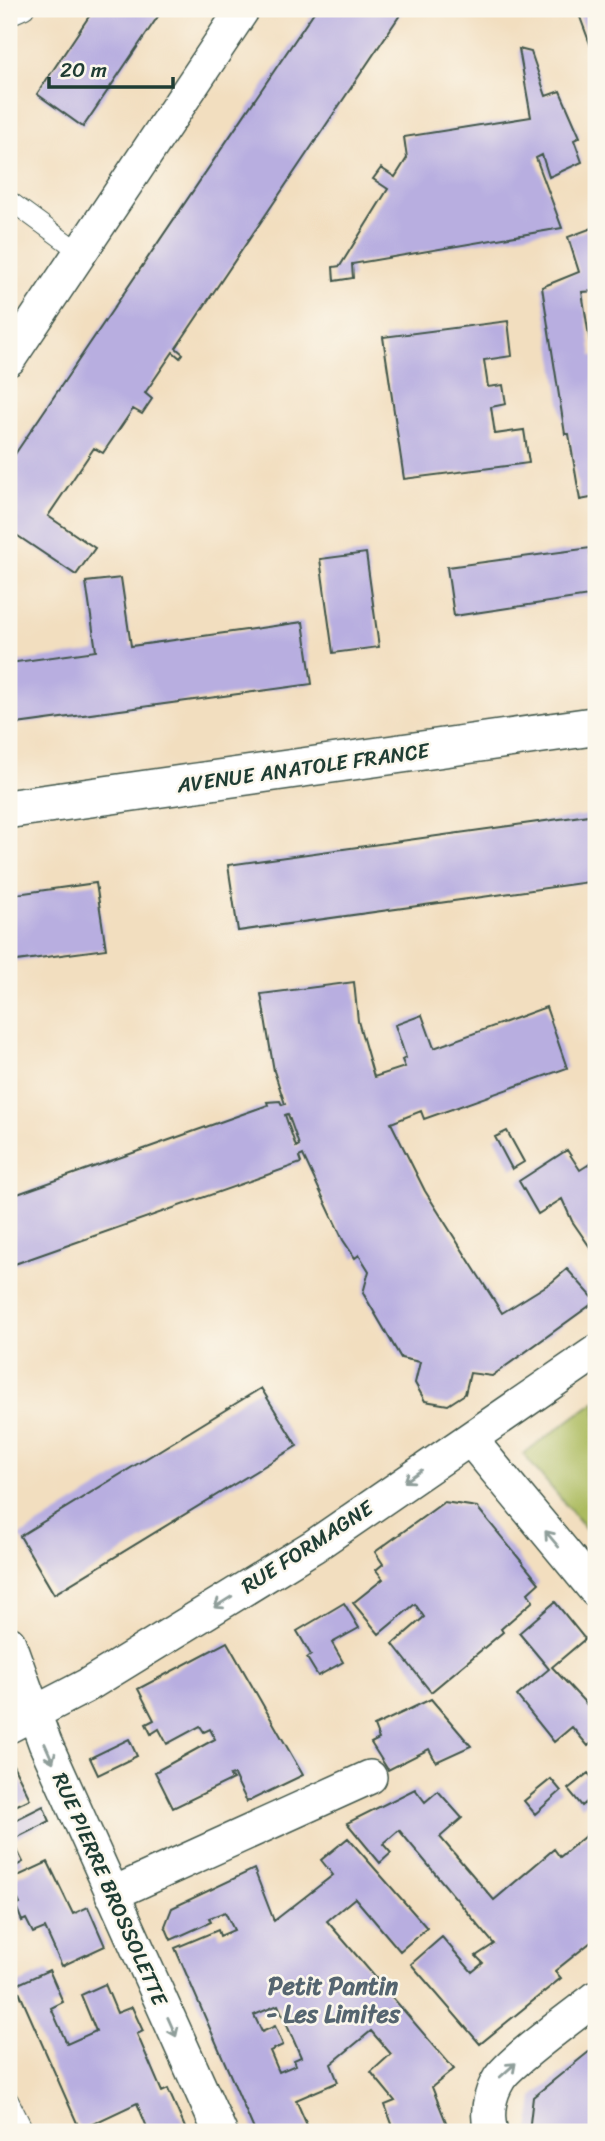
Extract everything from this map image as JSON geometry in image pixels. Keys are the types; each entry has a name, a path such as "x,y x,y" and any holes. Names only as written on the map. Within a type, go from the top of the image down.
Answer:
{"street":[{"path":"9,359 243,9"},
{"name":"AVENUE ANATOLE FRANCE","path":"9,809 596,726"},
{"name":"RUE FORMAGNE","path":"21,1720 314,1546 596,1352"},
{"path":"471,1440 596,1591"},
{"name":"RUE PIERRE BROSSOLETTE","path":"9,1643 21,1720 111,1894 220,2132"},
{"path":"111,1894 370,1777"},
{"path":"491,2132 488,2122 491,2096 500,2076 596,1998"}],"lane":[{"path":"9,16 25,9"},
{"path":"9,200 80,253"},
{"path":"9,2100 25,2132"}],"green space":[{"path":"596,1401 596,1522 587,1530 523,1454"}],"building":[{"path":"94,9 163,9 83,127 37,94"},
{"path":"316,9 404,9 176,348 183,354 180,358 173,352 145,393 152,399 142,414 133,409 103,453 94,448 48,516 95,548 76,575 9,530 9,463"},
{"path":"577,9 596,9 596,60"},
{"path":"519,49 531,52 546,96 560,91 580,137 574,140 582,162 549,177 542,155 536,158 562,228 352,264 353,278 334,281 333,267 340,266 388,189 373,179 381,168 395,177 407,158 404,137 531,117"},
{"path":"592,228 596,240 596,291 582,292 592,356 596,355 596,497 580,500 569,434 565,434 542,287 579,272 568,237"},
{"path":"508,321 512,356 484,360 488,387 503,385 506,404 491,407 495,434 524,430 529,463 404,479 383,337"},
{"path":"590,548 596,595 454,616 447,567"},
{"path":"366,553 379,647 333,653 320,559"},
{"path":"121,578 131,646 303,622 312,684 9,725 9,663 96,651 86,582"},
{"path":"596,814 596,881 238,931 228,865"},
{"path":"96,883 106,949 9,962 9,895"},
{"path":"354,982 358,1021 374,1077 405,1067 402,1060 406,1058 395,1025 422,1015 434,1048 546,1007 567,1068 424,1119 421,1111 391,1123 425,1191 502,1313 552,1282 567,1269 596,1301 492,1376 470,1373 465,1394 448,1405 425,1401 415,1383 420,1362 401,1358 363,1293 369,1271 359,1255 355,1258 343,1240 303,1155 299,1157 301,1163 9,1266 9,1197 268,1105 267,1102 280,1101 282,1105 285,1104 274,1071 261,994","holes":["288,1114 299,1145 296,1147 285,1115"]},
{"path":"507,1131 524,1162 512,1169 495,1137"},
{"path":"567,1150 580,1170 596,1160 596,1247 592,1250 572,1221 562,1199 538,1214 519,1181"},
{"path":"261,1388 297,1446 54,1594 20,1536"},
{"path":"444,1502 477,1507 539,1583 528,1593 533,1601 501,1629 503,1632 431,1692 393,1644 424,1617 415,1604 379,1634 353,1603 383,1579 376,1570 383,1564 375,1552"},
{"path":"555,1602 585,1639 552,1667 592,1710 596,1706 596,1739 588,1746 572,1727 554,1742 517,1696 549,1669 519,1633"},
{"path":"344,1603 359,1628 332,1643 343,1662 318,1676 307,1658 311,1655 297,1631"},
{"path":"227,1642 303,1775 247,1802 234,1775 230,1776 233,1779 173,1808 155,1772 215,1739 210,1729 204,1732 200,1726 167,1744 159,1729 151,1734 146,1724 154,1720 138,1689"},
{"path":"431,1699 471,1746 436,1762 429,1749 388,1770 371,1743 379,1739 374,1726"},
{"path":"129,1739 137,1756 98,1775 90,1758"},
{"path":"13,1765 30,1799 9,1808 9,1767"},
{"path":"588,1773 596,1782 596,1794 582,1806 568,1789"},
{"path":"551,1779 561,1791 535,1814 524,1801"},
{"path":"415,1789 425,1802 438,1791 462,1818 440,1837 494,1900 554,1849 560,1857 596,1827 596,1938 555,1971 561,1978 480,2044 411,1964 442,1937 472,1972 483,1963 476,1956 494,1944 399,1830 383,1844 391,1853 380,1863 347,1823"},
{"path":"43,1806 50,1821 12,1840 23,1862 9,1870 9,1823"},
{"path":"348,1838 427,1928 400,1951 355,1898 327,1921 454,2069 432,2087 450,2132 395,2132 385,2105 395,2101 371,2072 391,2054 371,2031 331,2064 338,2082 296,2100 310,2132 255,2132 175,1948 218,1930 220,1936 234,1930 225,1912 209,1918 211,1922 171,1940 165,1926 172,1908 254,1869 274,1921 333,1875 321,1860","holes":["278,2005 301,2057 294,2060 296,2065 279,2072 270,2051 283,2045 275,2026 262,2032 254,2015"]},
{"path":"48,1862 73,1914 88,1907 105,1946 62,1966 45,1928 33,1933 26,1919 22,1921 16,1906 20,1904 9,1880"},
{"path":"49,1970 63,2002 51,2008 67,2044 96,2031 81,1995 105,1984 117,2013 132,2007 143,2031 137,2034 162,2092 168,2089 187,2132 149,2132 137,2103 80,2130 16,1985"},
{"path":"596,2046 596,2132 529,2132 533,2097"}],"district":[{"name":"Petit Pantin - Les Limites","path":"333,2000"}]}
